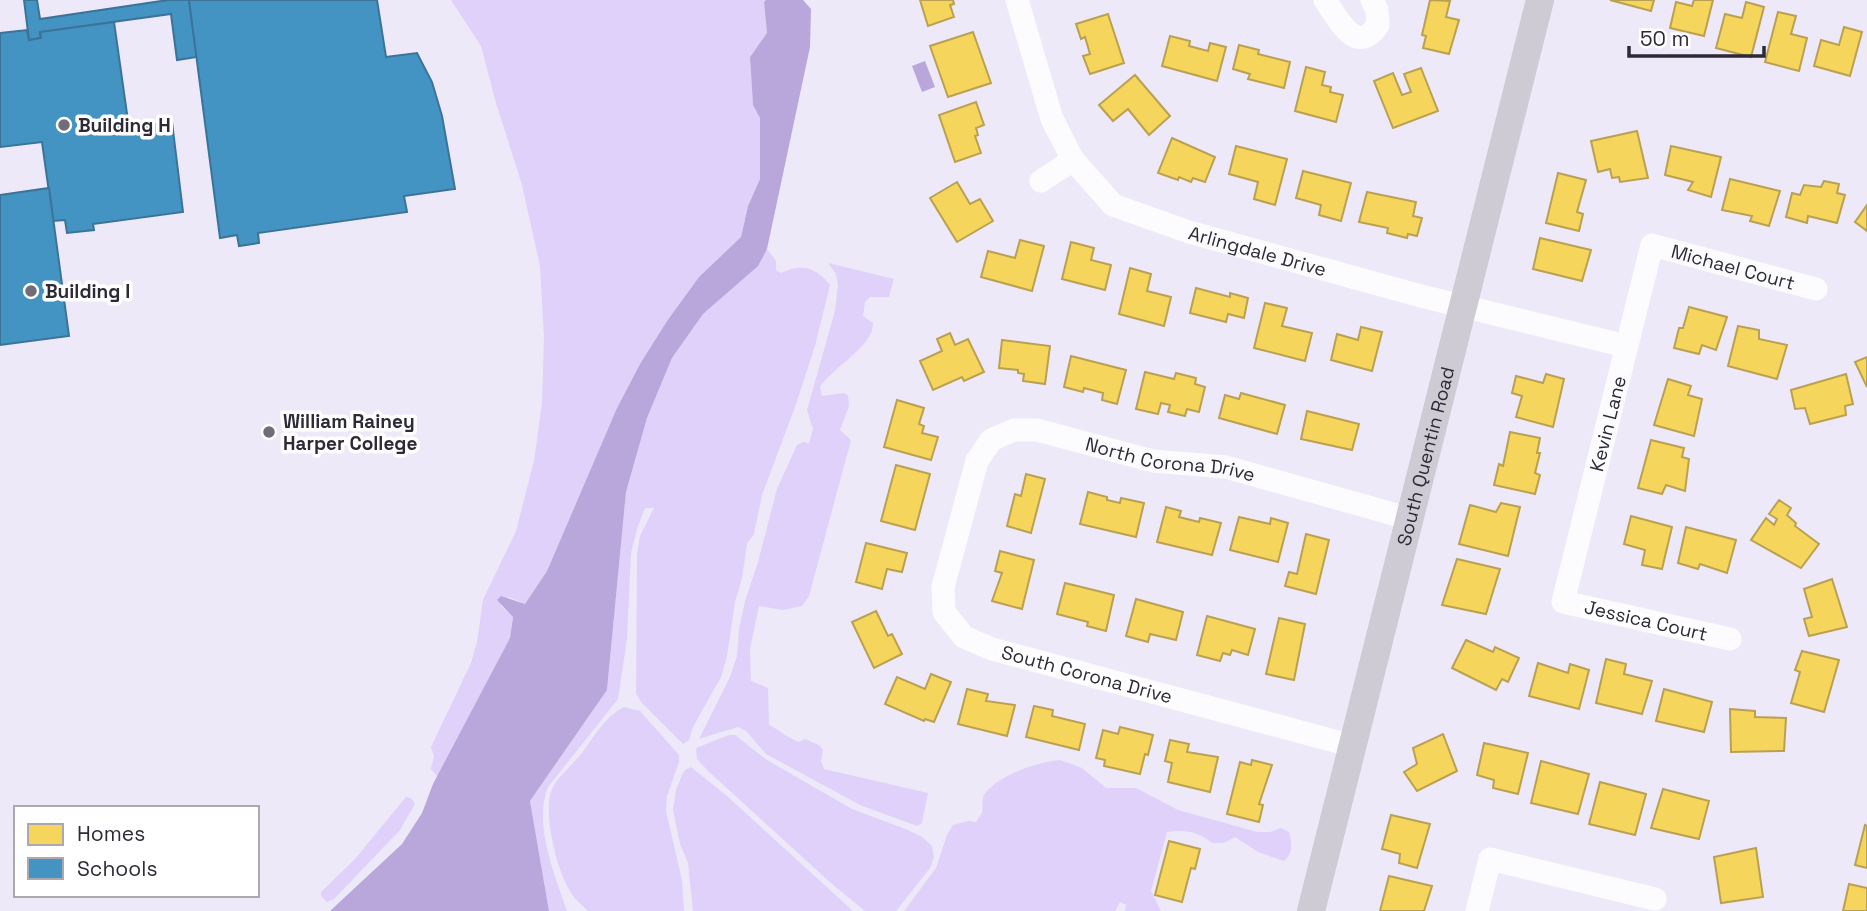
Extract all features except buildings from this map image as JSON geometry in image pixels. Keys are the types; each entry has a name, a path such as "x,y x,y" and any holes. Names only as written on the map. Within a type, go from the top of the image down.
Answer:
{"main road":[{"name":"South Quentin Road","path":"1311,911 1541,0"}],"street":[{"name":"Arlingdale Drive","path":"1017,0 1052,119 1073,160 1113,205 1189,232 1463,307 1626,346"},
{"path":"1325,0 1346,32 1360,37 1374,31 1378,25 1377,10 1372,0"},
{"path":"1041,181 1073,160"},
{"name":"Michael Court","path":"1652,245 1816,289"},
{"name":"Kevin Lane","path":"1563,602 1652,245"},
{"name":"North Corona Drive","path":"965,500 977,461 991,440 1014,430 1037,430 1153,461 1226,467 1411,519"},
{"name":"South Corona Drive","path":"965,500 943,587 944,612 964,637 992,649 1353,746"},
{"name":"Jessica Court","path":"1563,602 1730,639"},
{"path":"1477,911 1490,859 1655,899"}],"shaded area":[{"path":"451,0 766,0 767,33 750,57 753,105 760,118 760,179 748,206 741,237 699,277 640,364 617,408 547,571 525,604 509,597 501,606 513,616 510,638 438,777 431,769 434,756 431,747 471,663 483,600 516,531 534,461 542,403 544,337 540,266 522,185 481,46"},
{"path":"766,0 803,0 811,9 810,47 767,249 758,266 703,314 672,358 647,418 626,492 607,690 530,801 549,911 330,911 402,844 422,813 433,784 510,638 513,617 497,600 501,596 525,604 547,571 617,408 640,364 699,277 741,237 748,206 760,179 760,118 753,105 750,57 767,33"},
{"path":"925,61 935,87 922,92 912,66"},
{"path":"767,249 776,261 776,270 781,273 795,268 808,268 830,285 815,346 762,495 754,534 747,544 721,677 693,727 689,740 683,744 641,702 636,693 637,555 640,536 654,508 645,508 631,553 627,639 618,699 548,787 544,801 547,849 567,911 549,911 530,801 607,690 626,492 647,418 672,358 703,314 757,266"},
{"path":"828,263 894,279 889,297 870,297 865,302 863,316 873,323 867,340 820,387 822,396 844,393 848,395 849,406 840,430 851,440 809,596 802,606 783,610 759,606 750,649 751,681 768,688 769,725 799,742 805,739 819,745 823,750 821,761 824,769 928,793 922,823 917,826 860,805 766,754 746,731 738,727 699,739 730,677 737,656 745,601 777,489 797,445 809,443 813,429 807,410 835,311 838,285 836,274"},
{"path":"624,707 640,711 679,755 667,796 666,811 682,880 684,911 588,911 572,894 560,869 550,824 550,797 553,787 607,720"},
{"path":"735,735 767,760 852,809 908,830 932,846 934,857 930,868 896,911 865,911 707,770 697,759 696,748"},
{"path":"1060,760 1082,768 1106,788 1136,788 1178,810 1257,832 1270,832 1281,828 1289,832 1289,855 1284,861 1258,852 1235,837 1224,843 1212,843 1191,832 1167,832 1151,891 1161,911 1125,911 1126,905 1120,902 1115,911 904,911 936,868 953,825 976,822 982,813 983,799 987,791 1002,779 1021,770"},
{"path":"691,767 727,796 853,911 693,911 688,863 680,844 673,810 682,775"},
{"path":"406,797 411,798 415,804 400,830 334,899 327,902 321,892 355,859"}],"place":[{"name":"Building H","path":"64,125"},
{"name":"Building I","path":"31,291"},
{"name":"William Rainey Harper College","path":"269,432"}]}
